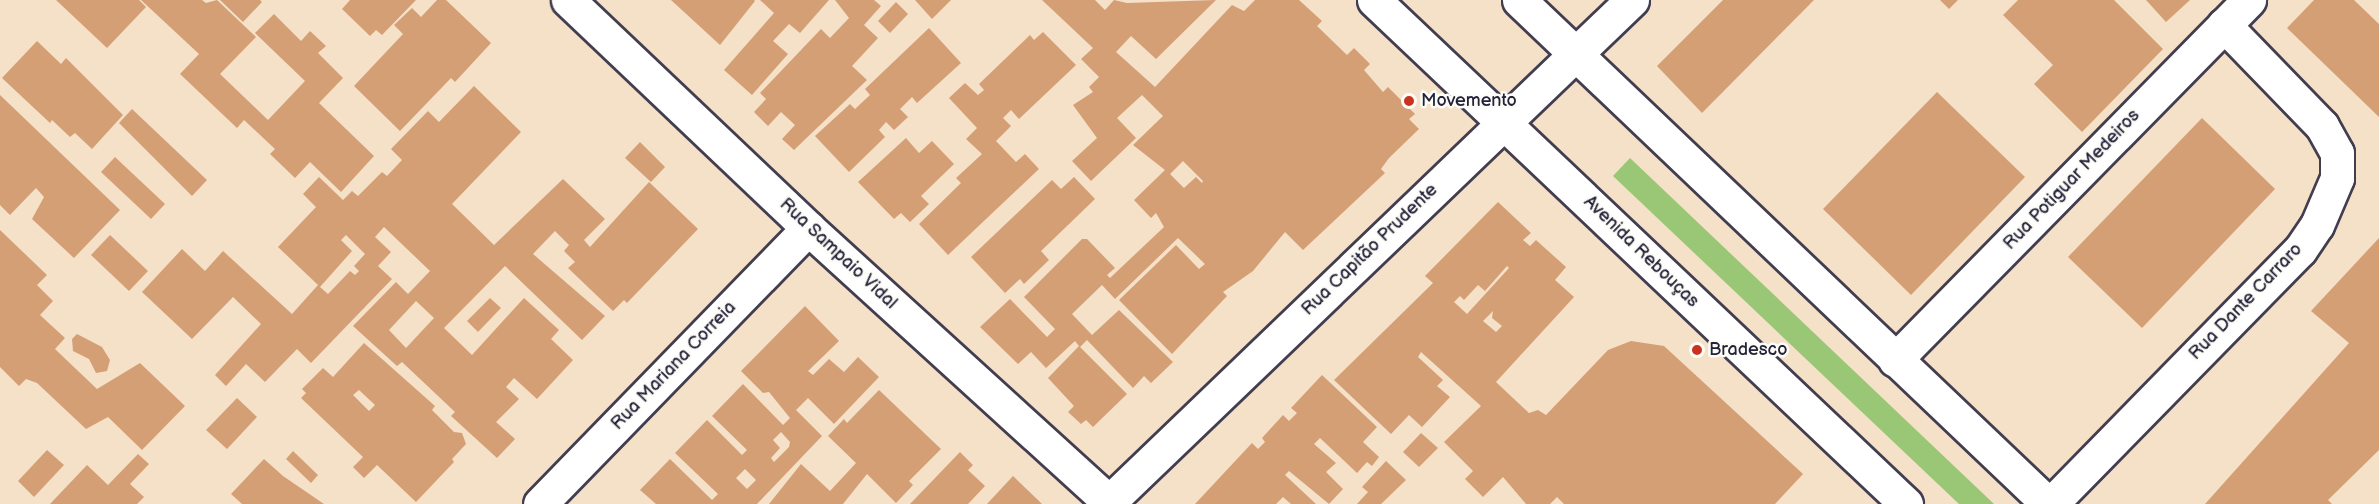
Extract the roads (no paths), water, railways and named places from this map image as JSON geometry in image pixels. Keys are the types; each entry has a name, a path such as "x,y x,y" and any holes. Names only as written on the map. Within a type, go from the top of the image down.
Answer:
{"street":[{"name":"Rua Sampaio Vidal","path":"568,0 808,228 1110,503"},
{"name":"Avenida Rebouças","path":"1374,0 1906,504"},
{"path":"1519,0 2049,504"},
{"name":"Rua Capitão Prudente","path":"1110,503 1632,0"},
{"name":"Rua Potiguar Medeiros","path":"1895,360 2249,0"},
{"name":"Rua Dante Carraro","path":"2049,504 2300,250 2317,225 2337,178 2337,153 2322,126 2224,25"},
{"name":"Rua Mariana Correia","path":"540,504 808,228"}],"place":[{"name":"Movemento","path":"1409,101"},
{"name":"Bradesco","path":"1697,350"}]}
